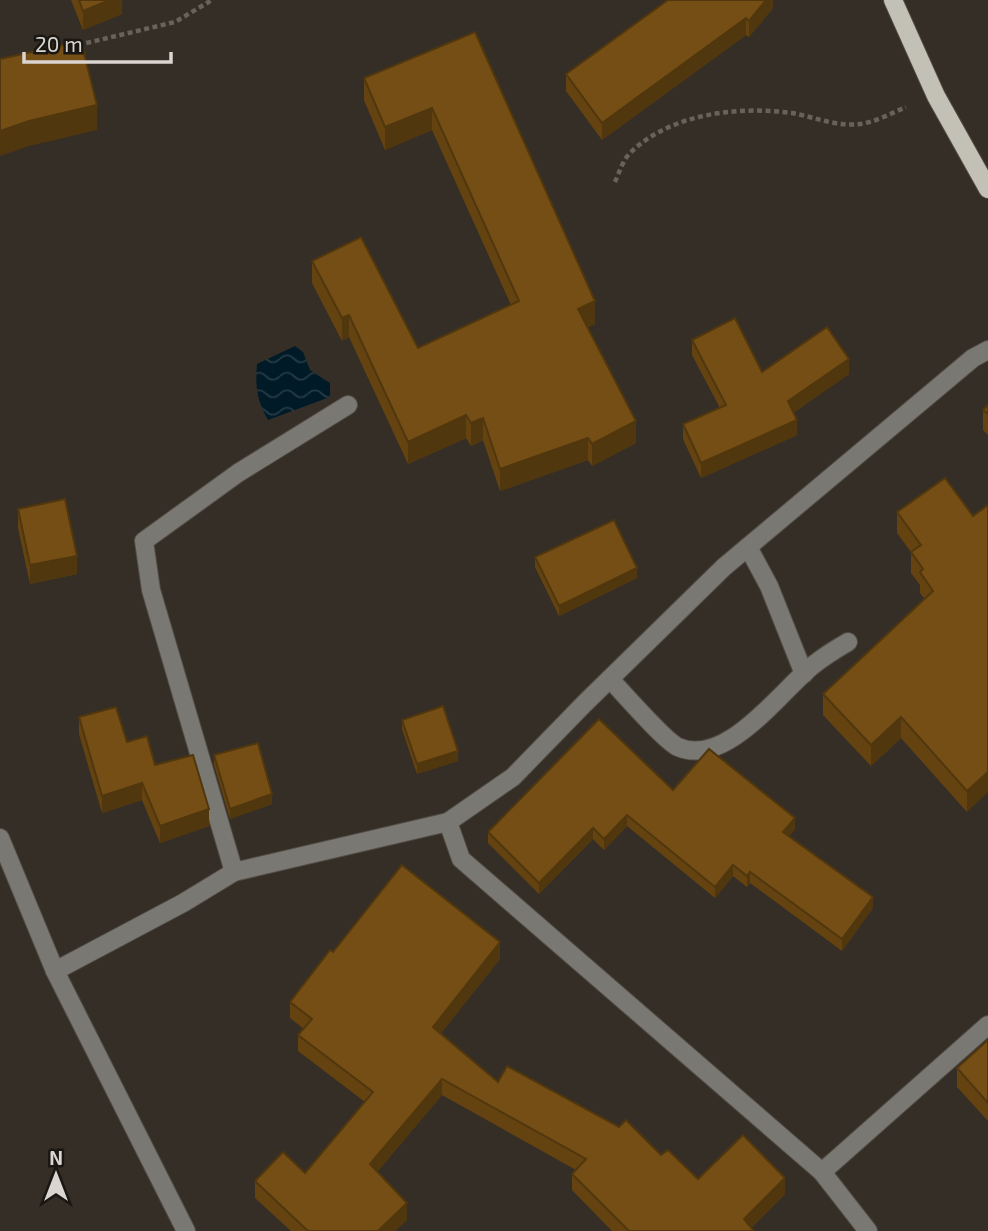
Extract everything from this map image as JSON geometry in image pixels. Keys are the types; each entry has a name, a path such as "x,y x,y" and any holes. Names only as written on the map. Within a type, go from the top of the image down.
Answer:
{"main road":[{"path":"893,0 936,96 988,189"}],"street":[{"path":"55,971 234,873 448,822 513,777 724,567 973,358 988,350"},
{"path":"234,873 152,590 144,541 238,472 348,405"},
{"path":"748,547 769,586 804,674"},
{"path":"610,679 675,746 694,752 724,742 765,713 812,666 848,642"},
{"path":"448,822 461,859 822,1172 868,1231"},
{"path":"0,838 55,971 186,1231"},
{"path":"822,1172 988,1025"}],"path":[{"path":"76,46 175,22 212,0"},
{"path":"615,181 628,155 651,137 681,121 761,109 832,123 862,124 936,96"}],"water":[{"path":"295,346 303,352 310,370 330,383 330,397 268,420 258,393 257,364"}],"building":[{"path":"79,0 110,0 83,11"},
{"path":"668,0 766,0 749,21 746,18 602,123 566,74"},
{"path":"475,32 595,301 578,309 636,421 592,444 588,438 500,469 483,418 471,423 466,415 408,442 349,315 342,318 312,261 361,237 418,348 519,301 432,108 385,127 364,78"},
{"path":"81,41 97,105 29,121 0,131 0,59"},
{"path":"735,318 762,372 827,327 849,359 788,401 797,420 701,463 683,424 726,405 692,340"},
{"path":"945,478 973,516 988,505 988,772 967,791 901,717 871,745 823,694 933,591 911,552 921,545 897,512"},
{"path":"65,499 77,556 30,565 18,509"},
{"path":"614,520 637,568 559,606 535,557"},
{"path":"443,706 458,751 417,764 402,720"},
{"path":"116,707 127,742 147,736 155,765 193,755 209,809 160,826 142,783 102,796 79,717"},
{"path":"599,719 673,790 709,749 795,818 783,832 873,897 842,939 750,872 747,876 733,865 715,887 627,815 604,839 593,828 539,883 488,832"},
{"path":"258,743 272,794 230,809 214,755"},
{"path":"402,865 500,942 433,1027 498,1082 507,1066 619,1127 626,1120 661,1155 668,1150 698,1179 743,1135 785,1178 744,1219 754,1231 629,1231 572,1174 586,1159 442,1079 370,1164 407,1203 378,1231 308,1231 255,1181 283,1152 305,1173 373,1092 298,1035 312,1019 290,1002"},
{"path":"988,1040 988,1103 957,1068"}]}
